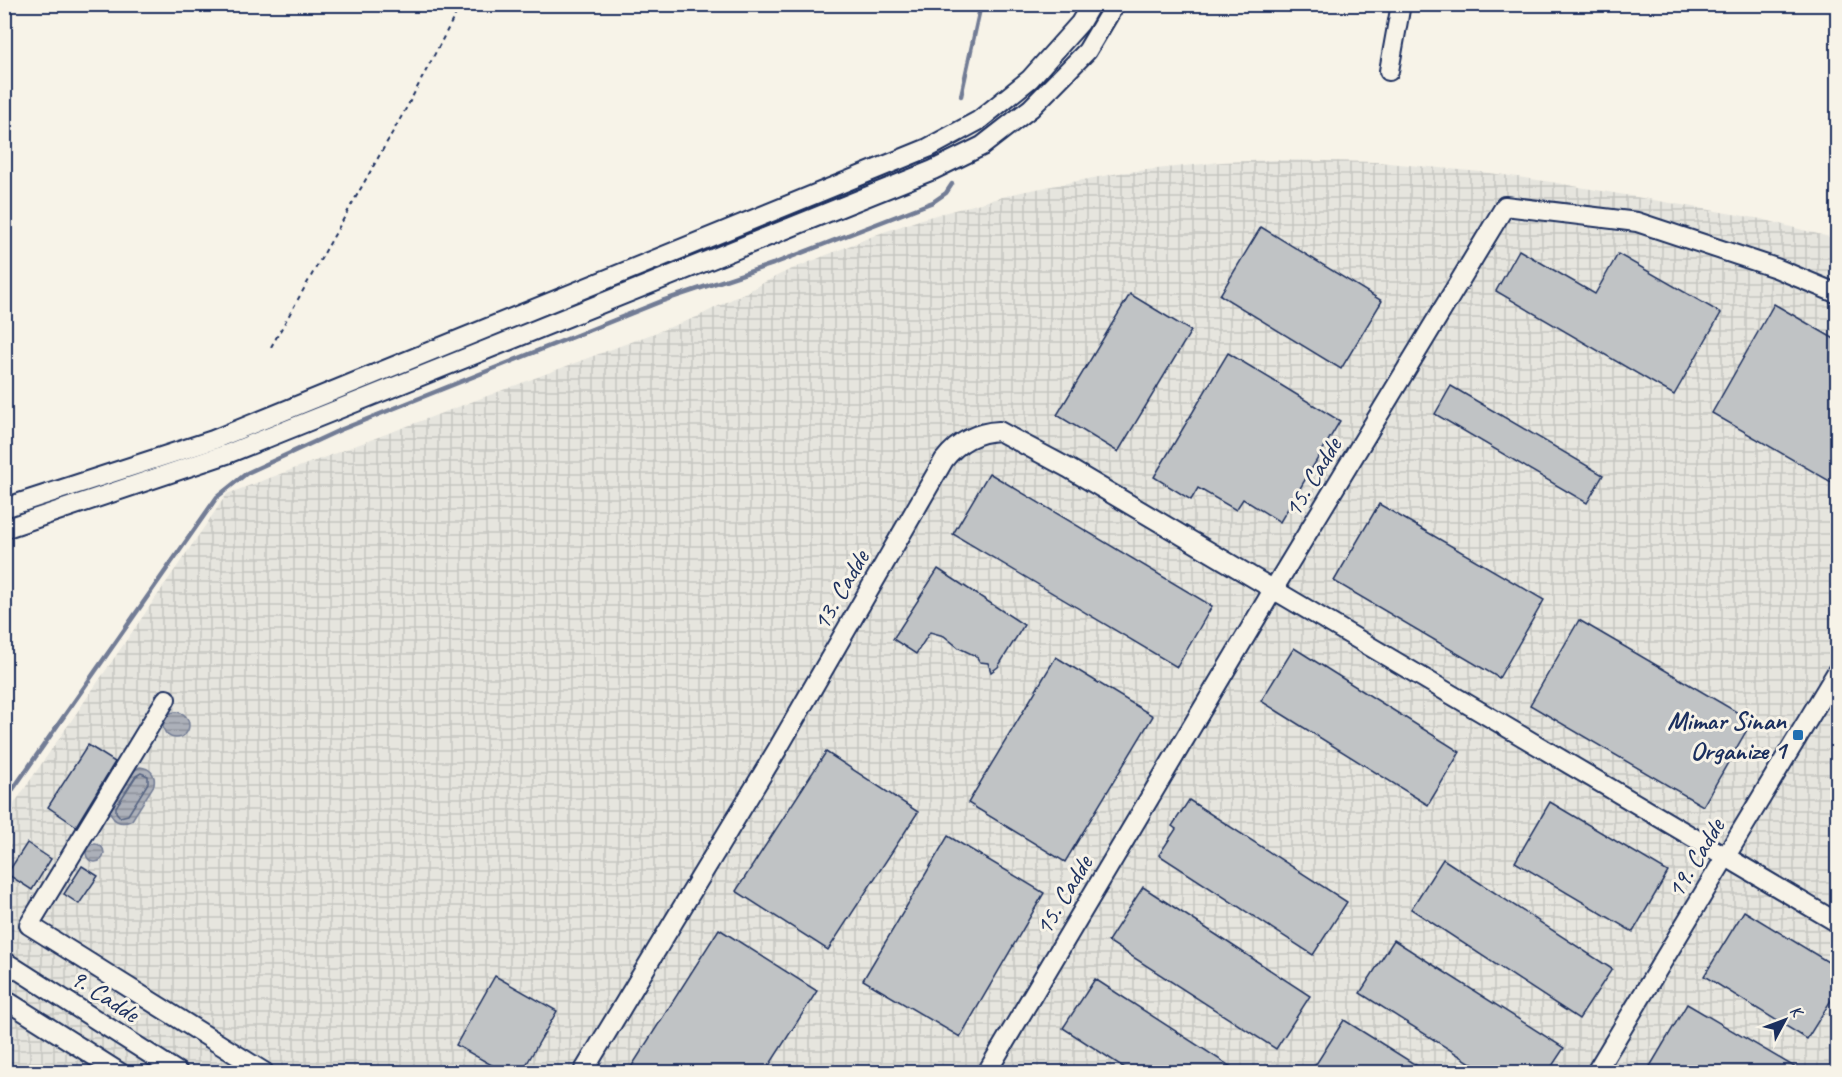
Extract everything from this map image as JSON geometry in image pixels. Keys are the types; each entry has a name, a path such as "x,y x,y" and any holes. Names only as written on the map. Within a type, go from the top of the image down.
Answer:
{"street":[{"path":"4,508 213,440 928,148 978,121 1030,79 1080,23 1091,4"},
{"path":"4,529 227,454 933,170 982,146 1031,108 1088,51 1115,4"},
{"path":"1389,71 1401,4"},
{"name":"15. Cadde","path":"987,1072 1273,590 1505,206 1637,222 1776,268 1838,294"},
{"name":"13. Cadde","path":"583,1072 777,750 944,460 964,441 981,434 999,431 1068,468 1838,923"},
{"name":"19. Cadde","path":"1596,1072 1838,670"},
{"path":"166,699 29,925 264,1072"},
{"name":"9. Cadde","path":"4,961 178,1072"},
{"path":"4,999 119,1072"}],"path":[{"path":"271,347 408,105 461,4"}],"shaded area":[{"path":"1274,160 1378,162 1490,173 1761,219 1837,239 1837,1072 5,1072 5,817 227,494 697,317 785,272 878,234 925,218 1021,192 1119,173 1222,162"}],"water":[{"path":"176,712 185,716 189,725 185,734 176,738 167,734 163,725 167,716"},
{"path":"140,767 151,772 154,785 132,820 117,821 112,816 110,808 131,772"},
{"path":"95,844 101,847 104,853 101,859 95,862 89,859 86,853 89,847"}],"building":[{"path":"1261,227 1382,301 1341,369 1220,295"},
{"path":"1519,250 1595,294 1618,254 1721,313 1674,395 1496,291"},
{"path":"1130,294 1191,331 1118,452 1057,415"},
{"path":"1774,304 1838,341 1838,486 1712,413"},
{"path":"1228,353 1340,421 1280,522 1243,499 1236,510 1198,488 1191,500 1154,477"},
{"path":"1451,386 1603,475 1587,503 1435,414"},
{"path":"989,473 1212,606 1177,667 953,534"},
{"path":"1379,504 1544,600 1499,678 1334,581"},
{"path":"938,569 1024,625 998,667 991,672 988,663 980,662 976,656 959,648 944,636 930,632 916,654 893,639"},
{"path":"1579,620 1752,721 1703,806 1530,705"},
{"path":"1294,648 1460,752 1428,805 1261,701"},
{"path":"1056,657 1153,716 1065,862 968,803"},
{"path":"88,745 115,762 76,826 48,807"},
{"path":"826,752 918,812 828,950 736,891"},
{"path":"1189,800 1347,902 1313,955 1159,855 1176,829 1172,826"},
{"path":"1550,802 1668,872 1633,932 1515,862"},
{"path":"948,836 1044,893 960,1037 863,980"},
{"path":"27,843 51,859 32,890 7,874"},
{"path":"1443,859 1612,969 1579,1019 1411,909"},
{"path":"82,866 98,876 79,904 64,894"},
{"path":"1143,887 1310,996 1276,1049 1108,941"},
{"path":"1744,911 1838,968 1838,989 1807,1039 1704,976"},
{"path":"719,929 817,991 765,1072 628,1072"},
{"path":"1394,940 1564,1048 1548,1072 1485,1072 1360,993"},
{"path":"495,976 557,1011 522,1072 504,1072 456,1045"},
{"path":"1095,979 1239,1072 1131,1072 1063,1028"},
{"path":"1687,1004 1803,1072 1656,1072 1649,1068"},
{"path":"1344,1020 1427,1072 1311,1072"}],"waterway":[{"path":"961,96 981,4"},
{"path":"4,802 217,497 247,473 340,430 662,301 773,264 933,202 946,193 952,184"}],"place":[{"name":"Mimar Sinan Organize 1","path":"1798,735"}]}
